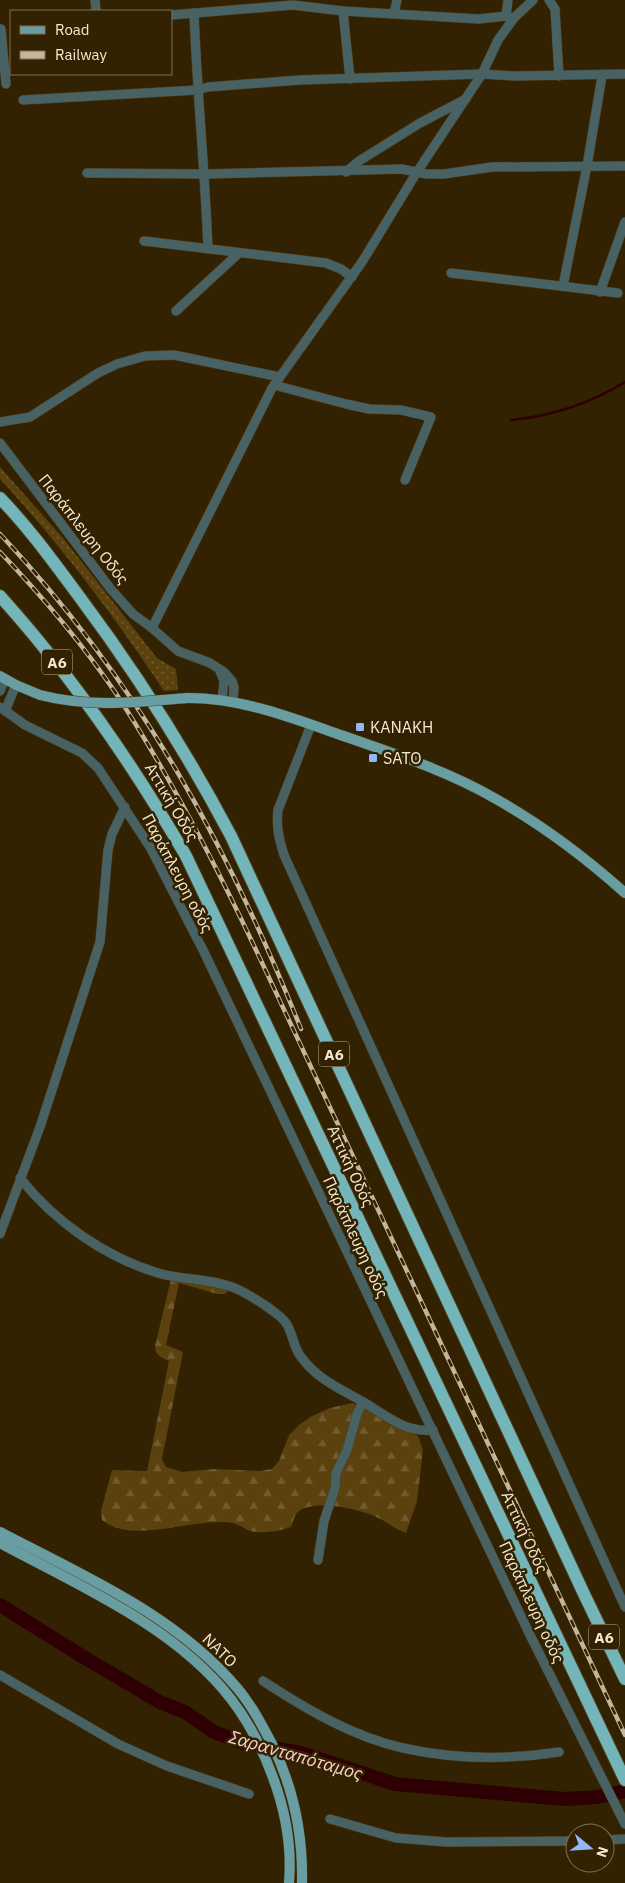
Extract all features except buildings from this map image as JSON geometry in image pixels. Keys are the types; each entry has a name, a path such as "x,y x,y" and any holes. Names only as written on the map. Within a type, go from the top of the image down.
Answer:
{"highway":[{"name":"Αττική Οδός","path":"0,498 37,540 117,648 209,793 231,836 625,1679"},
{"name":"Αττική Οδός","path":"0,596 67,675 109,732 186,856 624,1777"}],"main road":[{"path":"2,678 16,686 40,695 66,701 94,704 188,698 222,700 275,713 311,725 424,766 497,799 576,852 625,893"},
{"name":"ΝΑΤΟ","path":"0,1532 128,1600 162,1621 200,1650 238,1689 274,1749 288,1783 296,1813 302,1883"},
{"name":"ΝΑΤΟ","path":"0,1543 118,1608 156,1632 195,1661 230,1697 267,1762 277,1788 287,1839 290,1870 289,1883"}],"street":[{"path":"394,13 397,0"},
{"path":"508,0 510,17"},
{"path":"234,702 235,694 232,681 219,669 210,663 178,651 152,628 277,381 352,277 417,172 467,99 482,74 510,17 533,0"},
{"path":"549,0 555,9 559,76"},
{"path":"172,15 240,5 293,2 343,11 479,19 510,17"},
{"path":"343,11 350,79"},
{"path":"194,13 197,90 205,174 208,250"},
{"path":"0,29 6,84"},
{"path":"23,100 197,90 208,86 291,81 482,74 515,76 602,76 625,74"},
{"path":"563,286 587,166 602,76"},
{"path":"346,172 359,161 420,123 467,99"},
{"path":"87,173 205,174 346,172 402,169 426,174 444,174 492,168 625,166"},
{"path":"600,292 625,222"},
{"path":"144,241 326,263 341,269 352,277"},
{"path":"176,311 240,253"},
{"path":"451,273 618,293"},
{"path":"0,422 30,417 117,364 145,356 174,355 277,381 346,404 369,409 401,410 431,417 405,480"},
{"name":"Παράπλευρη Οδός","path":"0,443 110,588 133,614 152,628"},
{"path":"219,669 224,681 222,700"},
{"path":"0,691 2,678"},
{"name":"Παράπλευρη οδός","path":"16,686 3,709 25,725 61,741 90,760 98,768 150,847 200,944 330,1220 433,1430 530,1635 625,1824"},
{"path":"311,725 278,810 278,837 284,855 625,1607"},
{"path":"0,1234 40,1127 100,942 108,850 112,834 125,808"},
{"path":"20,1178 55,1216 116,1255 160,1274 230,1286 272,1310 286,1323 299,1356 317,1376 399,1425 424,1431 433,1430"},
{"path":"318,1560 324,1521 335,1488 336,1473 347,1450 357,1414 363,1402"},
{"path":"0,1675 118,1744 167,1766 249,1794"},
{"path":"263,1681 297,1703 330,1720 372,1738 402,1748 438,1754 491,1757 559,1752"},
{"path":"330,1820 396,1838 437,1842 565,1841"}],"green space":[{"path":"0,467 63,538 157,658 176,669 178,690 164,691 86,582 44,529 0,479"},
{"path":"171,1279 227,1287 228,1291 225,1294 217,1294 179,1283 166,1345 183,1352 162,1459 166,1467 182,1472 214,1469 259,1471 272,1469 279,1461 289,1435 299,1425 310,1417 330,1408 352,1403 366,1408 418,1436 423,1450 417,1501 406,1533 369,1514 336,1506 313,1506 304,1509 296,1514 291,1527 266,1532 250,1531 235,1524 218,1522 147,1531 130,1530 115,1527 102,1520 101,1511 112,1470 147,1471 169,1361 158,1355 155,1346"}],"waterway":[{"path":"511,420 555,412 584,402 625,382"},
{"name":"Σαρανταπόταμος","path":"0,1605 160,1702 185,1712 214,1732 243,1743 301,1753 395,1784 565,1799 598,1797 625,1791"}],"railway":[{"path":"0,534 49,590 94,647 136,706 174,766 242,894 301,1029"},
{"path":"0,552 60,619 102,673 154,754 190,818 256,950 625,1735"}],"place":[{"name":"ΚΑΝΑΚΗ","path":"360,727"},
{"name":"SATO","path":"373,758"}]}
